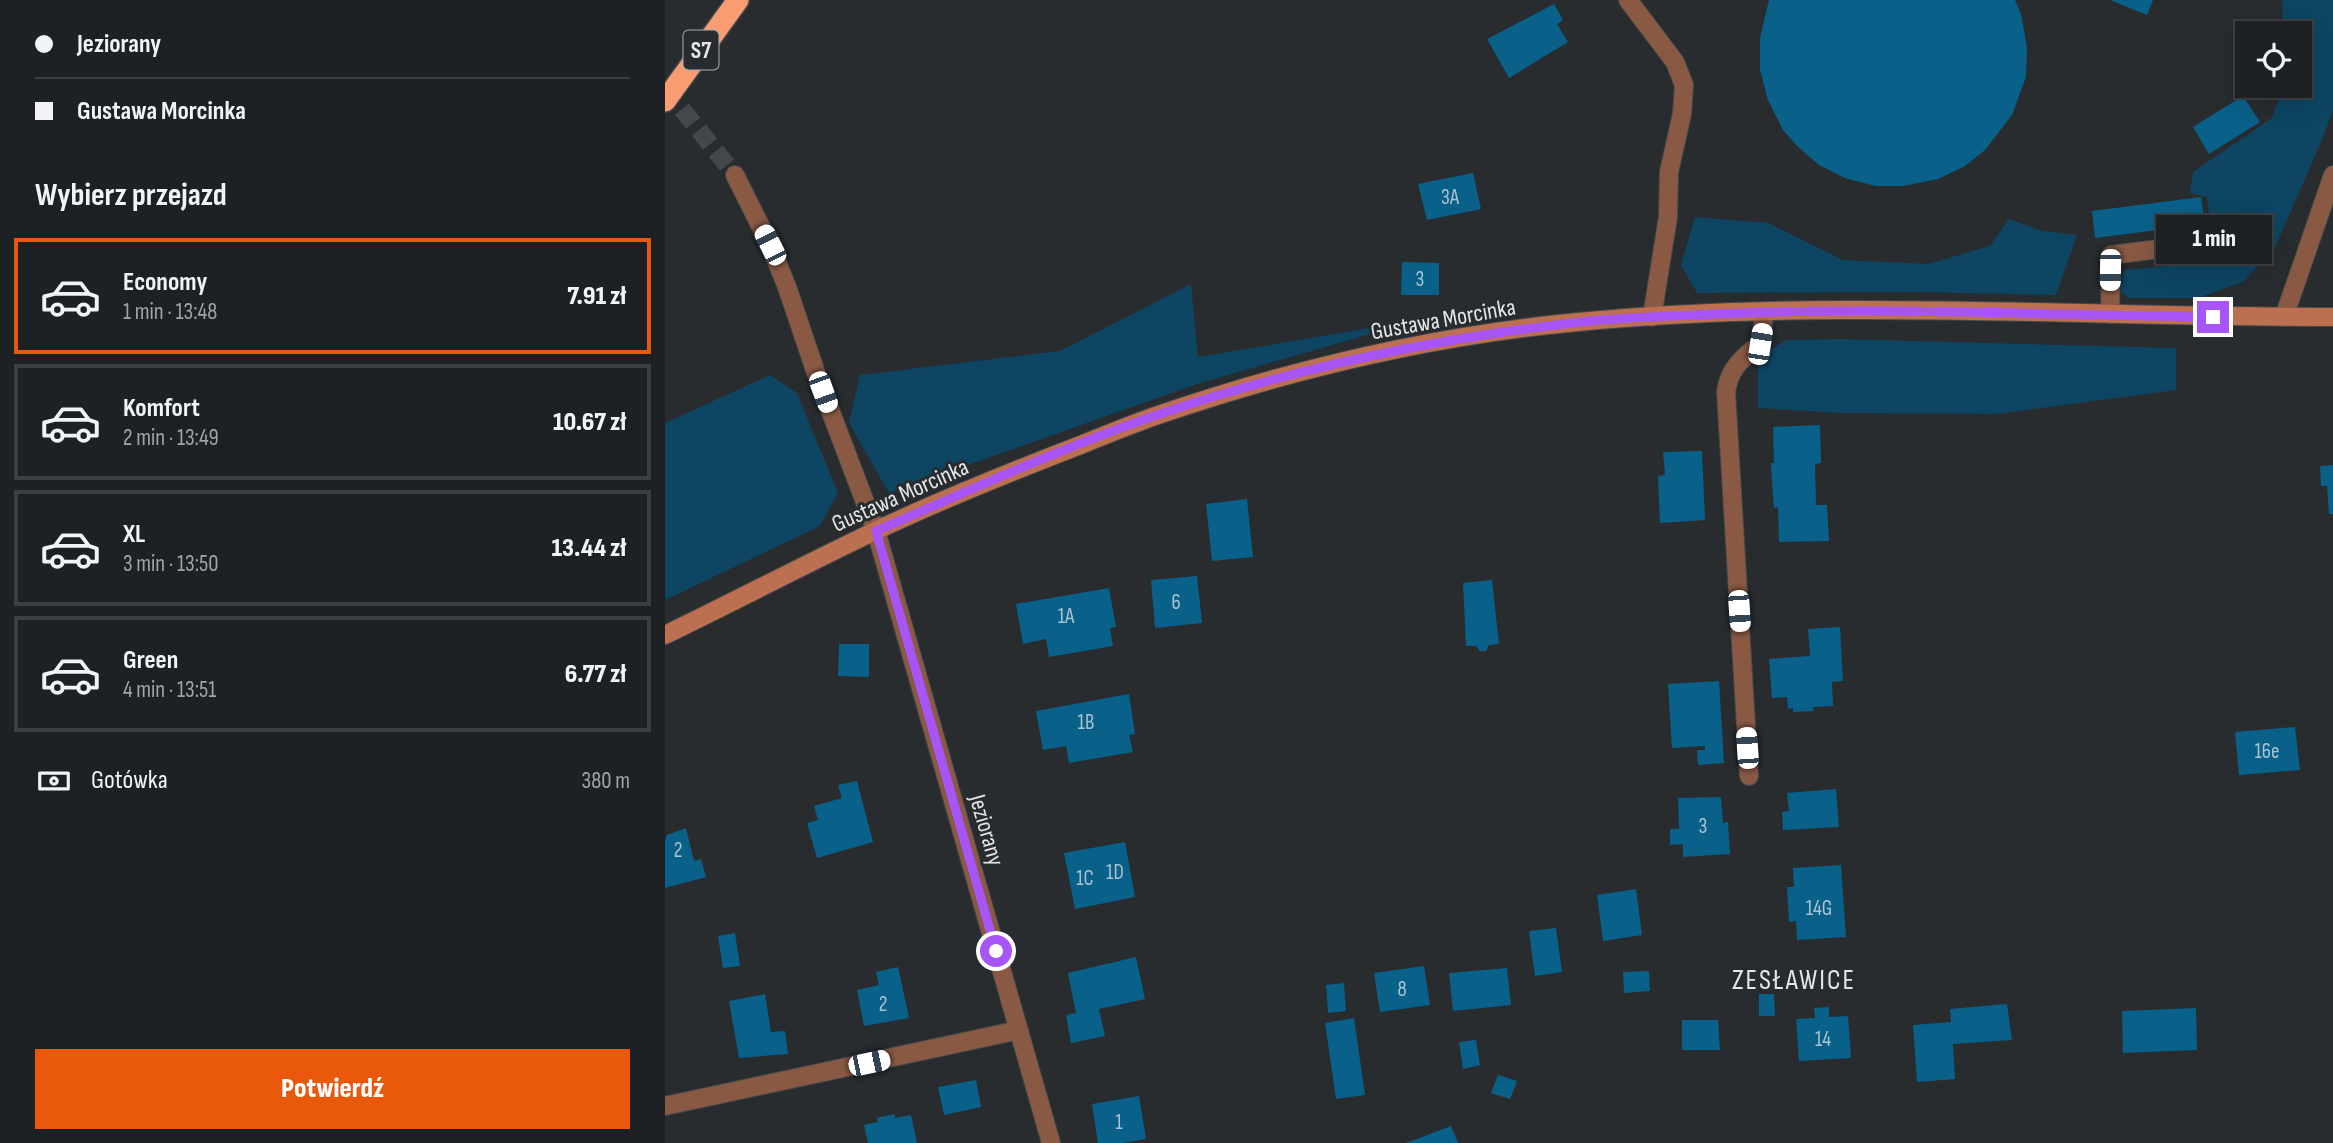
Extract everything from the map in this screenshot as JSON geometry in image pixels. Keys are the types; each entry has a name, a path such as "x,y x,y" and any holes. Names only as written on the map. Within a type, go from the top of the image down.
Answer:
{"highway":[{"name":"S7","path":"665,101 738,0"}],"street":[{"path":"1628,0 1675,62 1684,85 1682,114 1669,172 1668,217 1652,317"},
{"name":"Jeziorany","path":"735,175 770,245 787,287 876,531 1051,1143"},
{"path":"2284,317 2329,197 2333,175"},
{"path":"2110,314 2111,255 2207,243"},
{"name":"Gustawa Morcinka","path":"665,635 876,531 1018,469 1162,413 1252,386 1389,352 1487,334 1577,322 1765,311 1873,310 2333,317"},
{"path":"1749,776 1726,392 1728,377 1737,362 1760,344 1765,311"},
{"path":"665,1106 1019,1030"}],"shaded area":[{"path":"2282,0 2333,0 2333,110 2274,250 2243,282 2198,298 2128,298 2117,287 2124,270 2216,262 2207,197 2190,193 2193,172 2272,118 2279,98 2312,98 2312,21 2283,21"},
{"path":"1695,217 1768,223 1843,260 1928,264 1990,246 2009,219 2042,231 2077,235 2056,295 1916,292 1697,293 1681,265"},
{"path":"1191,284 1198,357 1422,319 1197,384 889,493 849,423 860,375 1060,351"},
{"path":"1841,339 2176,348 2176,390 1996,414 1840,413 1758,408 1758,358 1786,340"},
{"path":"770,375 797,393 838,493 820,526 665,600 665,423"}],"building":[{"path":"1769,0 2015,0 2021,14 2027,47 2026,77 2012,115 1985,150 1965,166 1938,179 1903,186 1875,186 1845,178 1819,165 1797,146 1783,130 1768,100 1760,70 1760,38"},
{"path":"2110,0 2153,0 2147,15"},
{"path":"1554,4 1563,20 1557,24 1568,42 1509,78 1487,39"},
{"path":"2240,98 2244,98 2260,122 2209,154 2193,127"},
{"path":"1473,173 1481,209 1427,220 1418,184"},
{"path":"2201,197 2205,224 2095,238 2092,211"},
{"path":"1402,262 1439,263 1439,295 1401,295"},
{"path":"1820,425 1821,463 1815,464 1816,505 1827,505 1829,541 1779,542 1778,507 1774,508 1771,463 1774,463 1773,427"},
{"path":"1702,451 1705,520 1660,523 1658,476 1665,475 1663,452"},
{"path":"2333,465 2333,514 2329,514 2327,486 2321,486 2320,466"},
{"path":"1247,499 1253,557 1212,561 1206,504"},
{"path":"1197,576 1202,623 1155,628 1151,580"},
{"path":"1492,580 1499,644 1489,645 1486,651 1480,651 1476,646 1466,646 1463,583"},
{"path":"1109,588 1116,627 1110,628 1113,646 1049,657 1046,639 1023,644 1016,604"},
{"path":"1840,627 1843,681 1832,682 1833,706 1813,707 1814,711 1793,712 1793,708 1788,709 1787,697 1772,698 1769,659 1810,656 1808,629"},
{"path":"839,644 869,644 869,677 838,676"},
{"path":"1719,681 1724,763 1698,765 1697,750 1705,750 1705,746 1672,748 1668,684"},
{"path":"1129,694 1135,734 1129,735 1133,752 1069,763 1066,746 1043,750 1036,711"},
{"path":"2295,727 2300,770 2239,775 2235,732"},
{"path":"857,781 873,842 817,858 807,823 818,820 814,806 842,798 838,785"},
{"path":"1836,789 1839,827 1783,830 1782,812 1789,811 1787,793"},
{"path":"1721,797 1723,823 1728,822 1730,854 1683,857 1683,844 1670,845 1670,829 1679,829 1678,798"},
{"path":"686,828 694,861 701,859 706,877 665,888 665,840 667,835"},
{"path":"1125,842 1135,897 1075,909 1064,853"},
{"path":"1841,865 1846,937 1797,940 1796,921 1789,922 1787,887 1794,887 1793,868"},
{"path":"1636,889 1642,935 1603,941 1597,895"},
{"path":"1556,928 1562,972 1535,976 1529,931"},
{"path":"735,933 740,966 723,968 718,936"},
{"path":"1136,957 1145,999 1099,1009 1105,1036 1071,1043 1066,1015 1076,1013 1068,973"},
{"path":"1424,966 1430,1005 1380,1012 1374,973"},
{"path":"898,967 909,1018 864,1026 857,990 879,985 876,972"},
{"path":"1507,968 1511,1005 1453,1011 1449,973"},
{"path":"1649,971 1650,991 1624,993 1623,972"},
{"path":"1344,983 1346,1011 1328,1013 1326,985"},
{"path":"765,994 771,1032 785,1031 788,1054 739,1058 729,1001"},
{"path":"1759,994 1774,994 1775,1016 1759,1016"},
{"path":"2007,1004 2012,1040 1953,1044 1955,1079 1917,1082 1913,1025 1951,1022 1950,1009"},
{"path":"1829,1007 1829,1017 1848,1016 1851,1058 1799,1061 1796,1019 1815,1018 1814,1008"},
{"path":"2196,1008 2197,1050 2123,1053 2122,1011"},
{"path":"1354,1018 1365,1095 1336,1099 1325,1023"},
{"path":"1682,1020 1718,1020 1720,1050 1682,1050"},
{"path":"1476,1040 1480,1065 1463,1069 1459,1042"},
{"path":"1498,1075 1517,1081 1510,1099 1491,1093"},
{"path":"976,1080 981,1107 944,1115 938,1087"},
{"path":"1139,1096 1146,1139 1098,1143 1092,1104"},
{"path":"894,1114 895,1118 911,1115 917,1143 868,1143 864,1125"},
{"path":"1451,1126 1458,1143 1406,1143"}],"tunnel":[{"path":"665,88 735,175"}],"district":[{"name":"ZESŁAWICE","path":"1794,979"}],"route":[{"path":"996,951 876,531 1018,469 1162,413 1328,366 1401,349 1487,334 1577,322 1765,311 1873,310 2213,317"}]}
